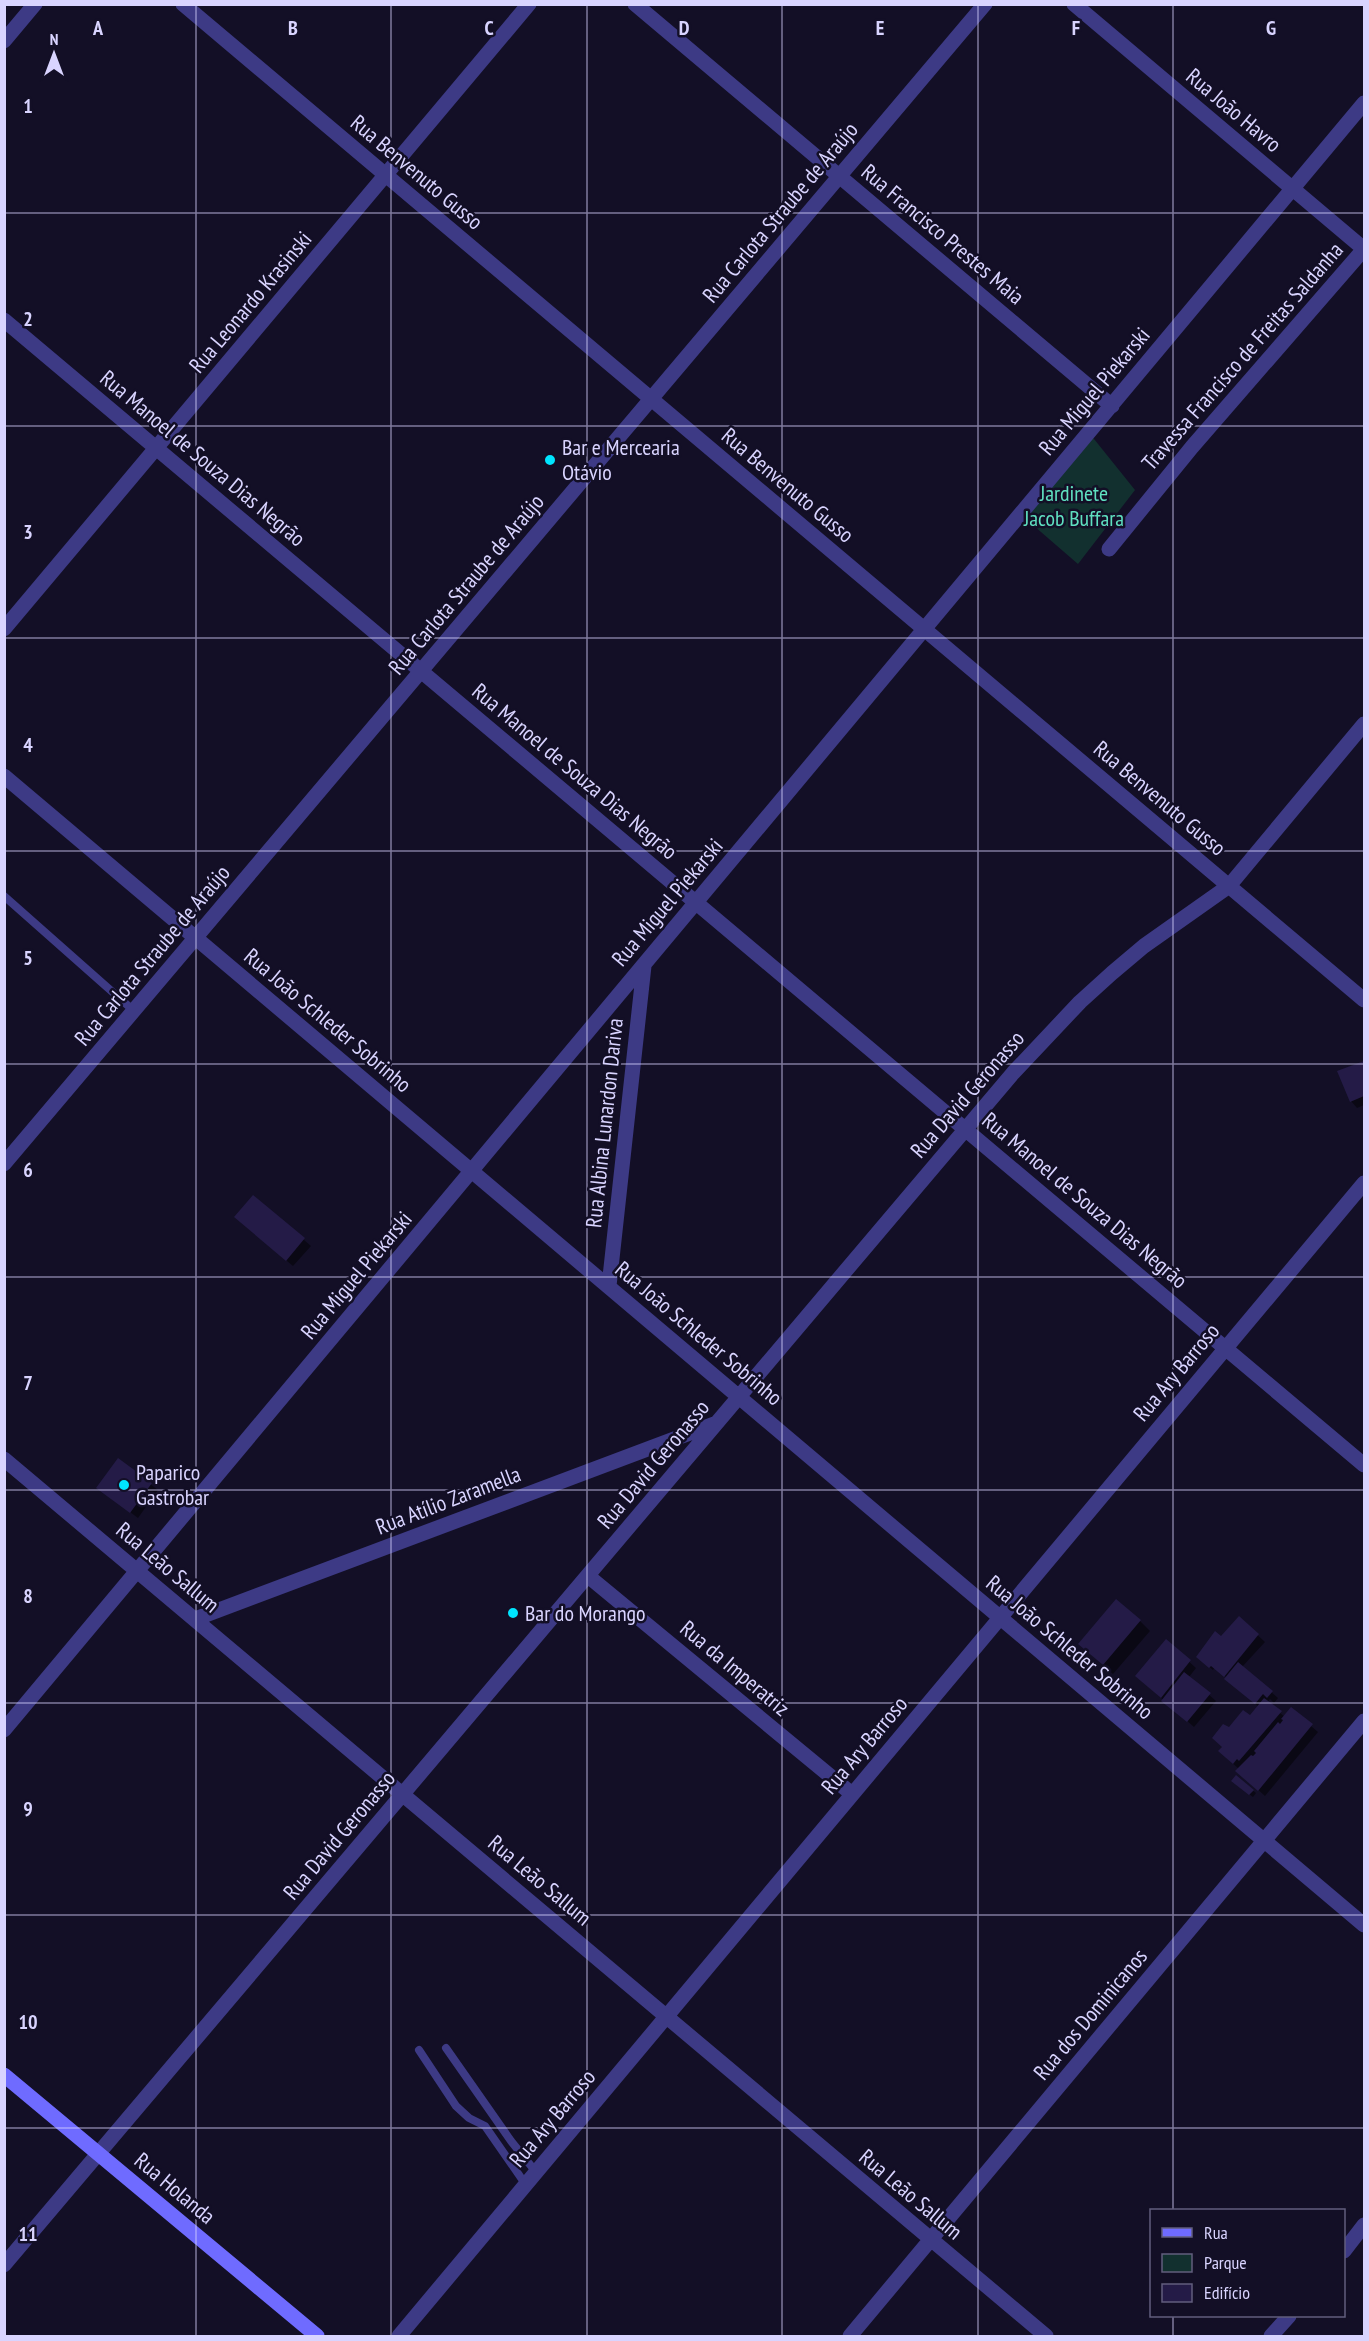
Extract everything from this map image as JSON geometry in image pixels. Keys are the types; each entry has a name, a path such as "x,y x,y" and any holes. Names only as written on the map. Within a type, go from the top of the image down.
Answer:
{"main road":[{"name":"Rua Holanda","path":"4,2075 317,2337"}],"street":[{"path":"4,41 35,4"},
{"name":"Rua Benvenuto Gusso","path":"183,4 1365,1000"},
{"name":"Rua Leonardo Krasinski","path":"4,629 529,4"},
{"name":"Rua Francisco Prestes Maia","path":"634,4 1112,406"},
{"name":"Rua Carlota Straube de Araújo","path":"4,1164 985,4"},
{"name":"Rua João Havro","path":"1074,4 1364,249"},
{"name":"Rua Miguel Piekarski","path":"4,1730 1365,104"},
{"name":"Travessa Francisco de Freitas Saldanha","path":"1109,549 1192,447 1364,249"},
{"name":"Rua Manoel de Souza Dias Negrão","path":"4,320 1365,1465"},
{"name":"Rua David Geronasso","path":"4,2265 1045,1038 1096,987 1144,946 1229,886 1365,724"},
{"name":"Rua João Schleder Sobrinho","path":"4,776 1365,1925"},
{"name":"Rua Albina Lunardon Dariva","path":"609,1286 644,966"},
{"name":"Rua Ary Barroso","path":"399,2337 1365,1183"},
{"name":"Rua Atílio Zaramella","path":"195,1619 717,1424"},
{"name":"Rua Leão Sallum","path":"4,1459 1046,2337"},
{"name":"Rua da Imperatriz","path":"588,1575 852,1794"},
{"name":"Rua dos Dominicanos","path":"850,2337 1365,1721"},
{"path":"1345,2250 1365,2226"},
{"path":"1271,2337 1288,2317"}],"lane":[{"path":"4,896 134,1011"},
{"path":"446,2048 511,2141 536,2172"},
{"path":"419,2050 456,2106 469,2118 485,2126 526,2185"}],"green space":[{"name":"Jardinete Jacob Buffara","path":"1086,429 1135,490 1078,564 1019,513"}],"building":[{"path":"1364,1061 1364,1096 1350,1102 1337,1071"},
{"path":"253,1195 305,1238 286,1261 234,1217"},
{"name":"Paparico Gastrobar","path":"118,1458 152,1483 130,1513 96,1488"},
{"path":"1116,1599 1141,1620 1103,1665 1078,1644"},
{"path":"1239,1616 1259,1634 1224,1677 1196,1657 1215,1631 1221,1636"},
{"path":"1166,1639 1191,1660 1161,1698 1135,1676"},
{"path":"1238,1662 1273,1691 1267,1698 1263,1694 1255,1704 1224,1679"},
{"path":"1184,1672 1211,1693 1187,1722 1161,1701"},
{"path":"1264,1698 1282,1711 1239,1761 1237,1759 1233,1764 1218,1751 1222,1747 1212,1738 1223,1724 1229,1727 1243,1710 1250,1715"},
{"path":"1291,1707 1313,1724 1258,1791 1235,1771 1256,1753 1254,1751 1278,1722 1280,1724 1283,1720 1281,1719"},
{"path":"1236,1775 1254,1790 1249,1795 1231,1781"}],"place":[{"name":"Bar e Mercearia Otávio","path":"550,460"},
{"name":"Paparico Gastrobar","path":"124,1485"},
{"name":"Bar do Morango","path":"513,1613"}]}
